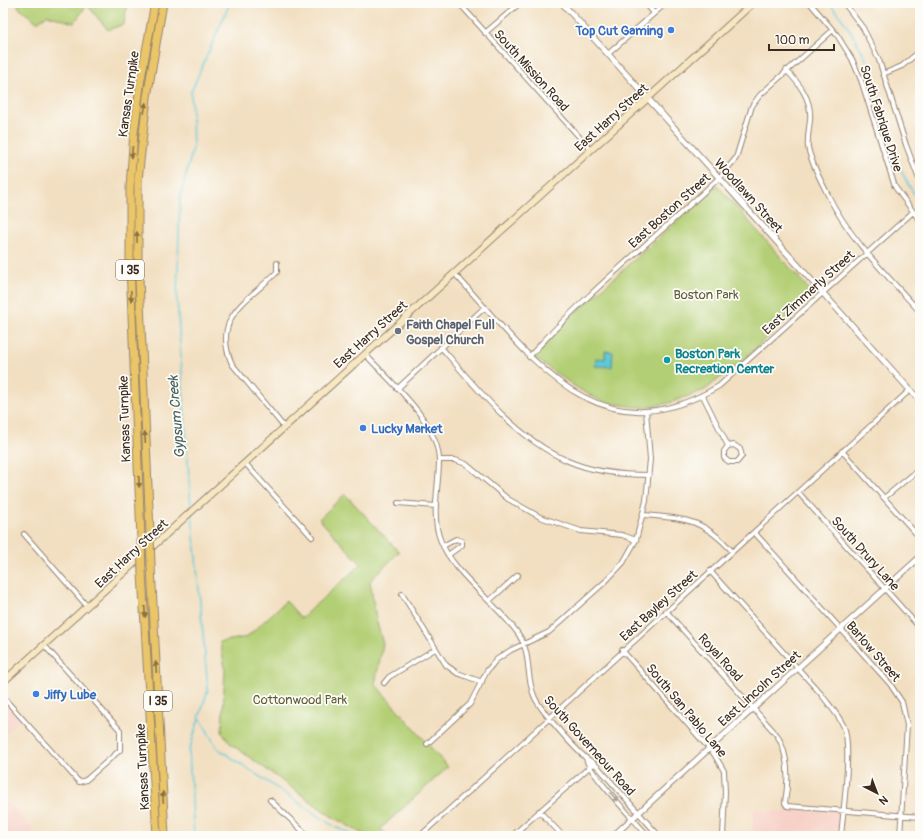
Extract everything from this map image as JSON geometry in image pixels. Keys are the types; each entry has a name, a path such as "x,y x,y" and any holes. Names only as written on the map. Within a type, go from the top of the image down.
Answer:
{"highway":[{"name":"Kansas Turnpike","path":"155,3 141,78 134,133 129,194 130,265 142,573 157,836"},
{"name":"Kansas Turnpike","path":"163,3 142,126 138,188 138,256 151,566 165,836"}],"main road":[{"name":"East Harry Street","path":"3,682 88,607 284,427 753,3"}],"street":[{"name":"South Mission Road","path":"459,3 591,150"},
{"path":"485,33 520,3"},
{"name":"Woodlawn Street","path":"562,3 920,400"},
{"path":"645,3 654,13"},
{"path":"608,54 666,3"},
{"name":"South Fabrique Drive","path":"810,3 832,30 852,59 861,80 895,186 920,221"},
{"name":"South Fabrique Drive","path":"844,3 863,28 883,74 906,145 920,182"},
{"name":"East Boston Street","path":"529,357 548,335 582,302 719,178 736,158 752,106 760,95 832,30"},
{"path":"883,74 902,66 920,51"},
{"path":"786,70 800,85 807,99 810,113 808,142 815,167 845,226 920,312"},
{"name":"East Zimmerly Street","path":"646,411 675,407 703,396 720,386 913,212"},
{"path":"277,263 277,272 231,316 226,338 232,364 284,427"},
{"path":"427,744 470,704 487,671 496,660 506,652 548,632 606,581 623,563 636,540 643,514 650,459 646,411 631,411 602,406 570,390 529,357 454,273"},
{"path":"397,390 485,307"},
{"path":"441,347 504,416 554,453 567,461 590,468 649,475"},
{"name":"South Governeour Road","path":"365,354 431,430 436,442 439,460 436,506 437,528 443,546 448,555 516,630 524,644 528,659 531,688 538,704 548,717 586,758 594,763 660,836"},
{"name":"East Bayley Street","path":"420,836 548,717 910,390"},
{"path":"703,396 728,446"},
{"path":"736,445 742,452 740,460 735,463 729,462 724,456 724,451 728,446 736,445"},
{"path":"842,451 920,538"},
{"path":"439,460 455,460 466,464 508,499 540,517 581,531 622,535 636,540"},
{"path":"245,463 312,537"},
{"path":"884,498 916,471"},
{"name":"South Drury Lane","path":"798,492 920,628"},
{"path":"398,504 436,506"},
{"path":"643,514 684,519 699,523 716,534 732,551"},
{"name":"Barlow Street","path":"754,532 890,684 902,702 906,715 908,738 900,836"},
{"path":"24,534 88,607"},
{"path":"443,546 456,539 461,539 462,545 448,555"},
{"name":"East Lincoln Street","path":"613,836 920,557"},
{"path":"710,571 798,668 834,711 845,728 847,748 841,836"},
{"path":"489,601 518,575"},
{"path":"402,594 442,661 452,670 482,682"},
{"name":"Royal Road","path":"666,611 777,736 787,755 787,806 843,810"},
{"path":"3,697 79,782 86,780 120,750 120,730 110,716 44,645"},
{"path":"384,683 389,677 435,649"},
{"name":"South San Pablo Lane","path":"622,650 709,748 724,771 726,792 723,836"},
{"path":"586,758 586,763 589,767"},
{"path":"512,836 594,763"},
{"name":"South Governeour Road","path":"589,767 648,836"},
{"path":"270,800 308,836"},
{"path":"843,810 920,817"},
{"path":"539,811 563,836"}],"shaded area":[{"path":"3,700 22,718 3,736"},
{"path":"3,796 34,831 29,836 3,836"},
{"path":"787,809 838,812 841,815 839,836 752,836 754,810 785,812"}],"green space":[{"path":"17,3 127,3 124,24 108,30 87,5 74,23 47,15 37,22 20,9"},
{"name":"Boston Park","path":"717,185 814,295 743,360 705,390 672,402 651,407 635,407 603,402 580,390 534,357 564,323"},
{"name":"Cottonwood Park","path":"345,494 399,552 370,581 376,619 383,644 375,684 448,767 380,829 389,836 366,836 331,816 231,744 222,732 225,668 220,642 247,637 286,601 301,618 361,564 319,519"}],"water":[{"path":"605,351 613,352 612,367 595,366 596,358 605,359"}],"waterway":[{"name":"Gypsum Creek","path":"191,508 177,299 180,198 193,148 191,92 230,3"},
{"path":"829,3 854,37 873,75 900,168 912,191 920,201"},
{"name":"Gypsum Creek","path":"192,514 208,689 189,751 194,836"},
{"path":"200,718 217,748 335,827 355,836"}],"place":[{"name":"Top Cut Gaming","path":"671,30"},
{"name":"Faith Chapel Full Gospel Church","path":"398,331"},
{"name":"Boston Park Recreation Center","path":"667,360"},
{"name":"Lucky Market","path":"363,428"},
{"name":"Jiffy Lube","path":"36,694"}]}
